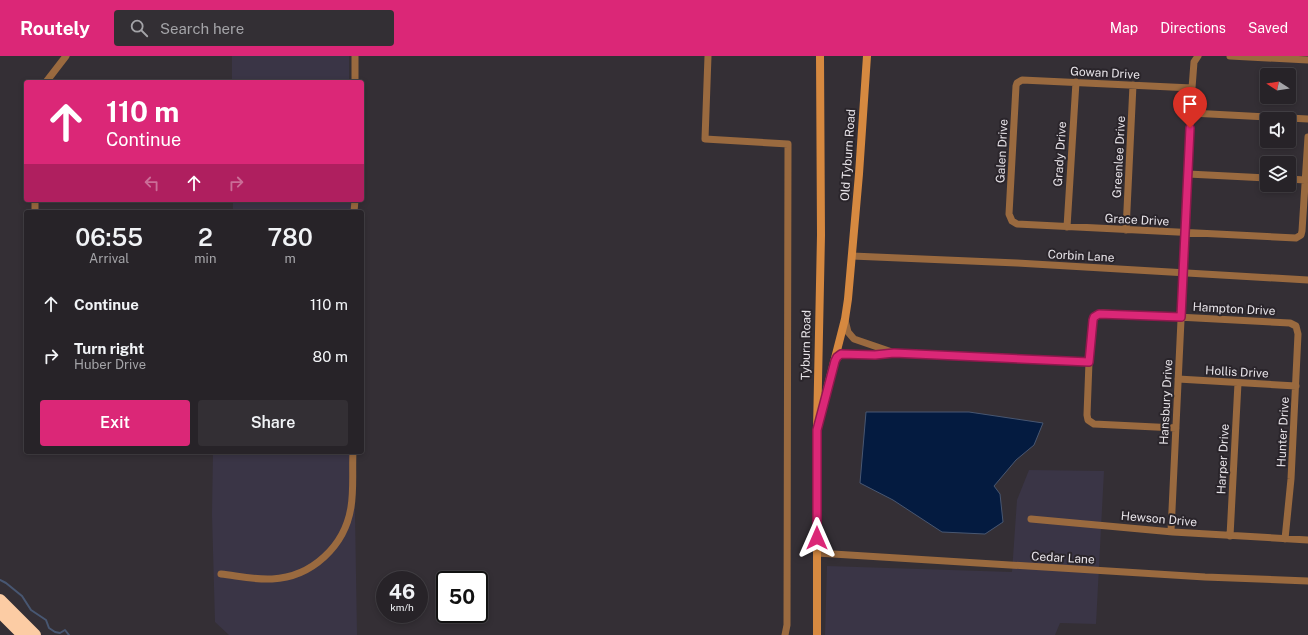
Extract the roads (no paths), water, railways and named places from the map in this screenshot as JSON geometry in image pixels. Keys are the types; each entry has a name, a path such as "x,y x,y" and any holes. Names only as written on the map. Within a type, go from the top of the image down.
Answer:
{"highway":[{"path":"0,600 35,635"},
{"path":"0,612 23,635"}],"main road":[{"name":"Tyburn Road","path":"817,635 817,430 821,234 820,56"},
{"name":"Old Tyburn Road","path":"817,430 845,319 852,256 866,56"}],"street":[{"path":"48,80 66,56"},
{"path":"355,56 355,80"},
{"path":"708,56 705,139 788,144 787,625 785,635"},
{"name":"Hansbury Drive","path":"1171,531 1192,88 1194,62 1198,56"},
{"path":"1230,56 1308,60"},
{"name":"Gowan Drive","path":"1017,83 1022,80 1192,88"},
{"name":"Grady Drive","path":"1067,227 1076,82"},
{"name":"Galen Drive","path":"1012,221 1009,214 1017,83"},
{"name":"Greenlee Drive","path":"1126,230 1133,85"},
{"path":"1191,113 1308,120"},
{"path":"1296,179 1306,180 1308,137"},
{"path":"1188,174 1260,178"},
{"name":"Grace Drive","path":"1012,221 1016,224 1185,234 1296,238 1301,235 1302,231 1306,180"},
{"name":"Corbin Lane","path":"852,256 1308,280"},
{"name":"Hampton Drive","path":"1089,362 1093,320 1097,315 1102,313 1290,323 1297,327"},
{"path":"845,319 848,332 854,340 894,353"},
{"name":"Hunter Drive","path":"1286,539 1292,479 1298,334 1297,327"},
{"path":"835,361 841,354 875,355 894,353 1089,362 1088,420 1094,424 1176,428"},
{"name":"Hollis Drive","path":"1178,380 1296,386"},
{"name":"Harper Drive","path":"1230,536 1238,383"},
{"path":"221,574 261,580 286,577 306,570 326,555 338,540 349,517 352,498 352,454"},
{"name":"Hewson Drive","path":"1031,519 1230,536 1308,540"},
{"name":"Cedar Lane","path":"817,553 1205,577 1308,581"}],"water":[{"path":"866,412 969,412 1043,423 1034,445 1016,460 994,486 1000,494 1003,522 985,534 942,532 893,500 860,483"}],"waterway":[{"path":"0,580 22,596 31,610 46,620 49,628 60,633 65,630 69,635"}]}
